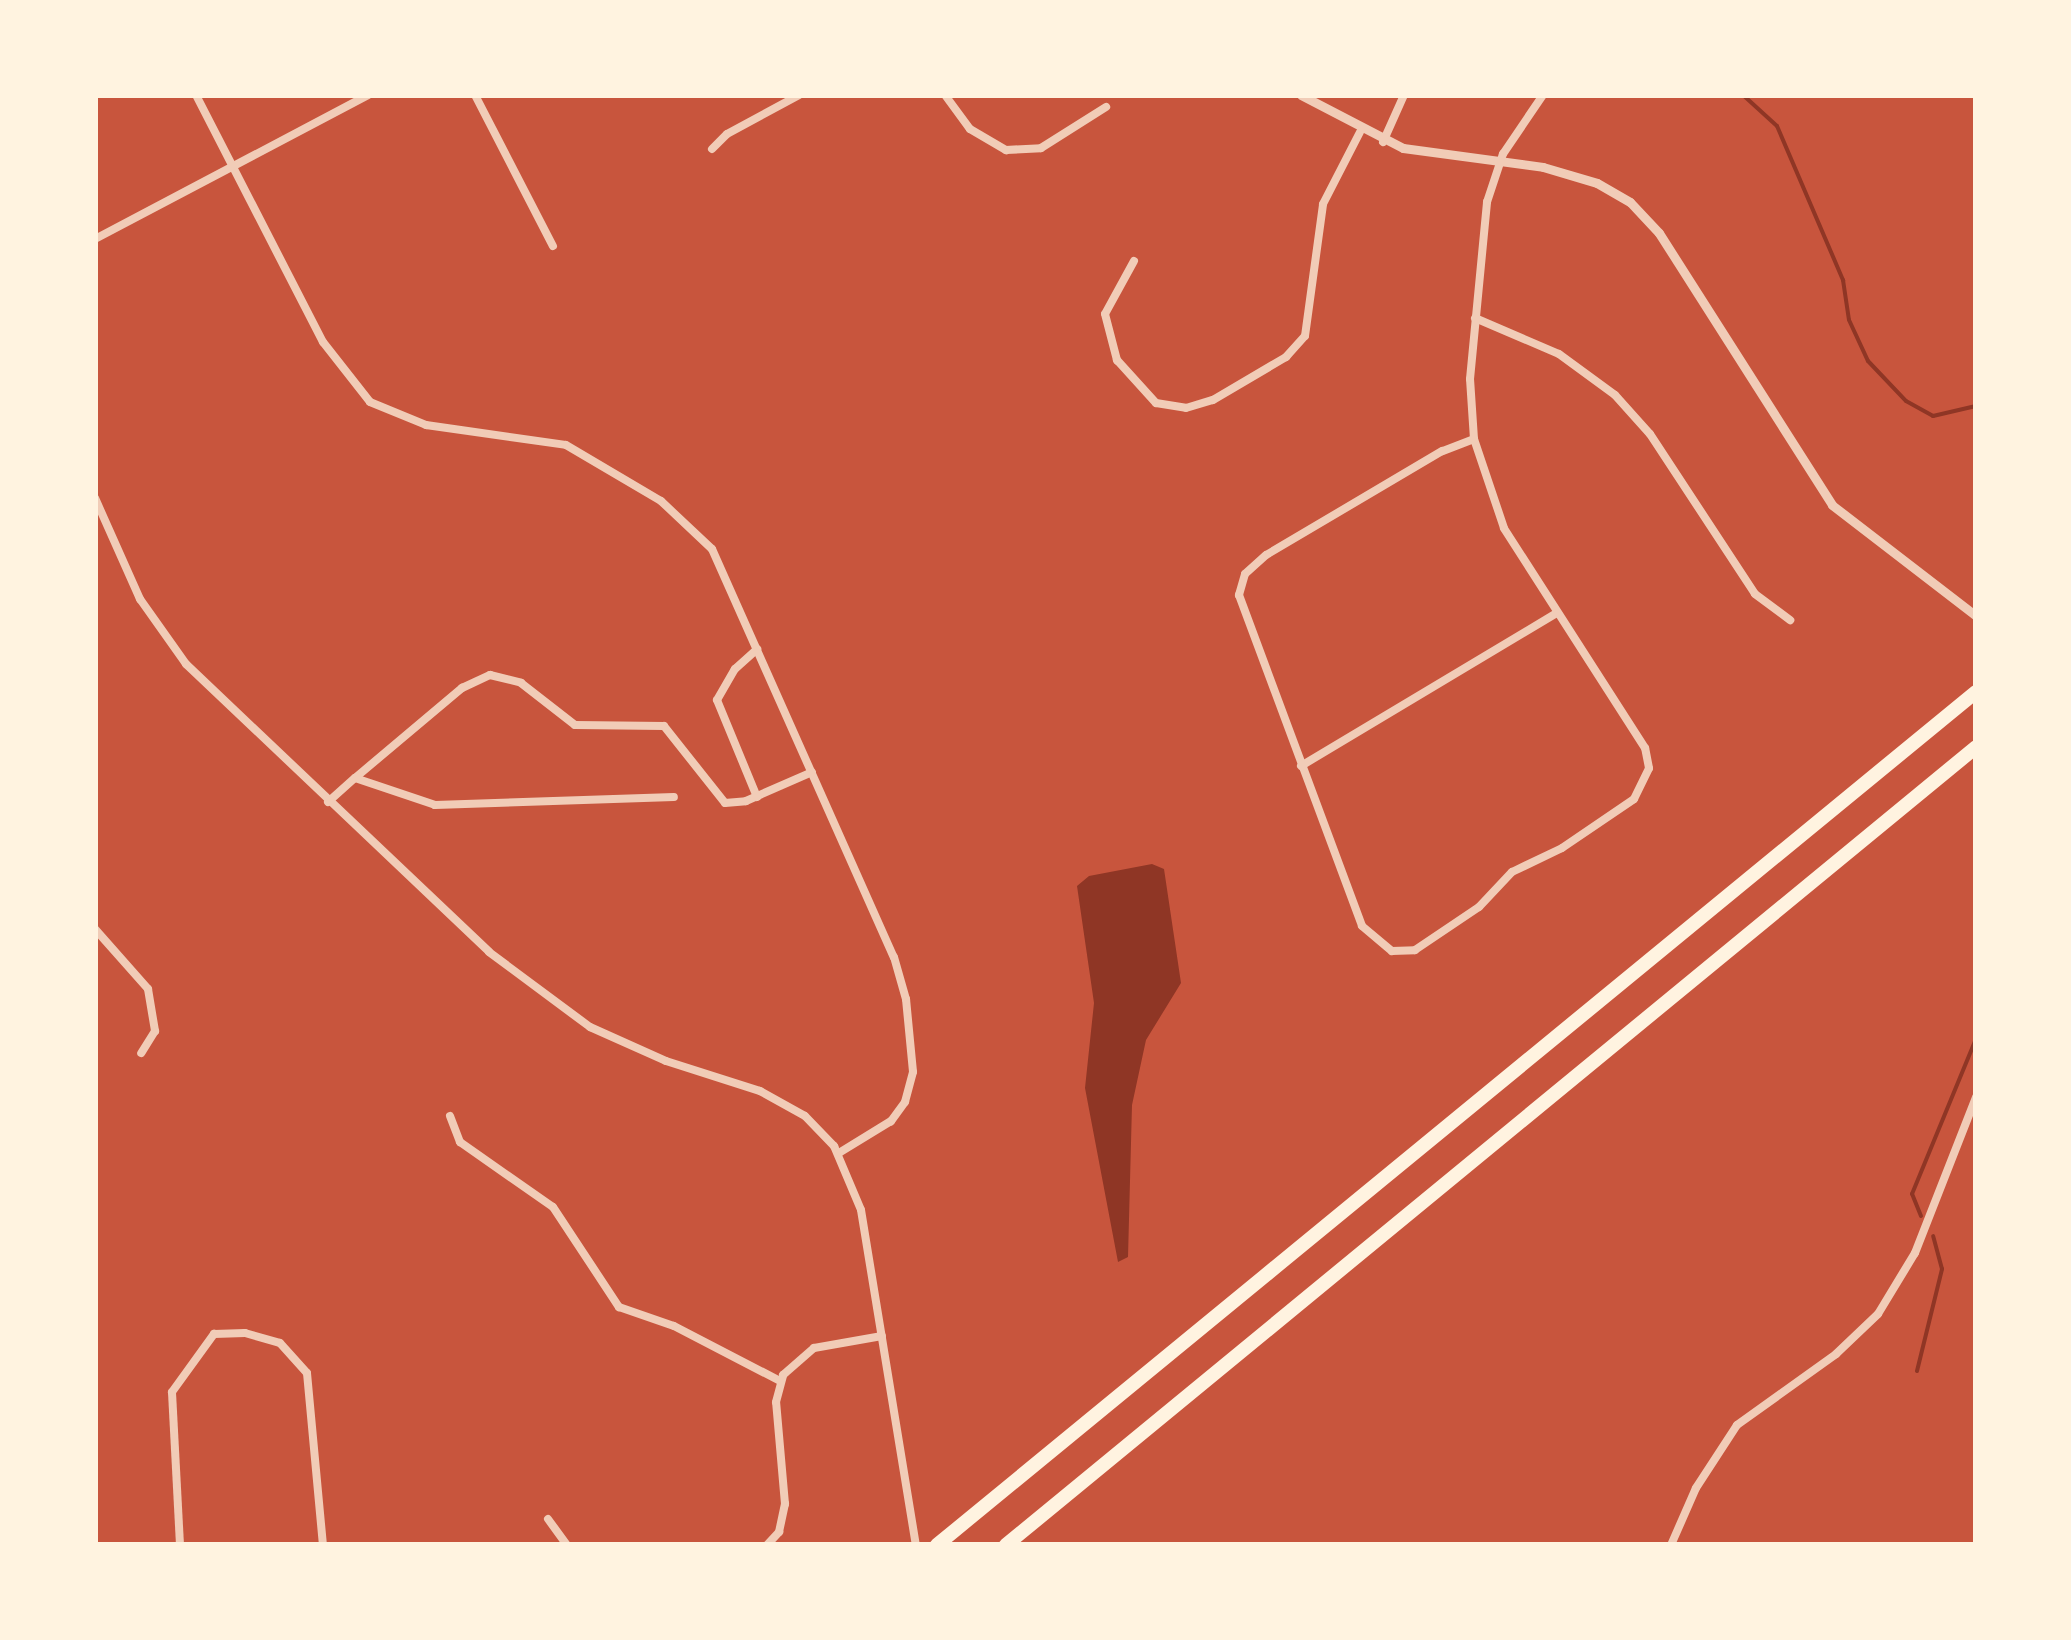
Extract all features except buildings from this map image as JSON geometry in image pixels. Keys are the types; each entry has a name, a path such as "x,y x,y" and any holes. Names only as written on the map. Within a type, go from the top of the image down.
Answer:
{"highway":[{"path":"937,1545 1976,692"},
{"path":"1006,1545 1976,747"}],"street":[{"path":"196,95 324,342 356,390 402,419 566,445 662,501 712,549 894,957 912,1042 910,1087 896,1115 838,1154"},
{"path":"95,238 368,95"},
{"path":"474,95 554,246"},
{"path":"712,150 726,134 800,95"},
{"path":"945,95 970,129 1006,150 1041,148 1106,107"},
{"path":"1301,95 1383,142 1597,183 1644,215 1832,505 1976,616"},
{"path":"1383,142 1404,95"},
{"path":"1474,439 1442,450 1266,555 1245,574 1240,609 1365,932 1392,951 1415,950 1480,908 1512,872 1562,848 1634,799 1646,780 1645,748 1504,528 1474,439 1475,318 1482,230 1500,163 1543,95"},
{"path":"1134,261 1105,314 1116,360 1156,403 1186,408 1213,400 1286,357 1305,336 1323,204 1360,132"},
{"path":"1475,318 1559,354 1616,396 1650,434 1755,594 1790,620"},
{"path":"95,498 166,640 328,802 490,952 566,1012 632,1048 786,1104 821,1130 838,1154 861,1210 916,1545"},
{"path":"1301,766 1557,613"},
{"path":"757,649 735,668 717,700 757,797"},
{"path":"328,802 462,688 490,675 521,683 575,724 664,726 722,802 757,797 812,772"},
{"path":"355,778 435,805 674,797"},
{"path":"95,929 136,970 154,1004 155,1031 141,1053"},
{"path":"1671,1545 1696,1488 1737,1425 1836,1354 1878,1314 1915,1253 1976,1097"},
{"path":"450,1116 460,1142 553,1207 619,1307 674,1326 780,1381"},
{"path":"180,1545 172,1392 214,1334 244,1333 280,1343 307,1372 322,1545"},
{"path":"767,1545 779,1532 785,1504 776,1402 780,1381 814,1348 882,1336"},
{"path":"548,1519 567,1545"}],"shaded area":[{"path":"1152,864 1164,869 1181,983 1146,1040 1132,1105 1128,1257 1118,1262 1085,1088 1094,1003 1077,886 1089,876"}],"waterway":[{"path":"1743,95 1777,126 1843,280 1849,320 1868,361 1906,401 1933,416 1976,406"},
{"path":"1921,1216 1912,1194 1976,1039"},
{"path":"1917,1371 1942,1269 1933,1236"}]}
